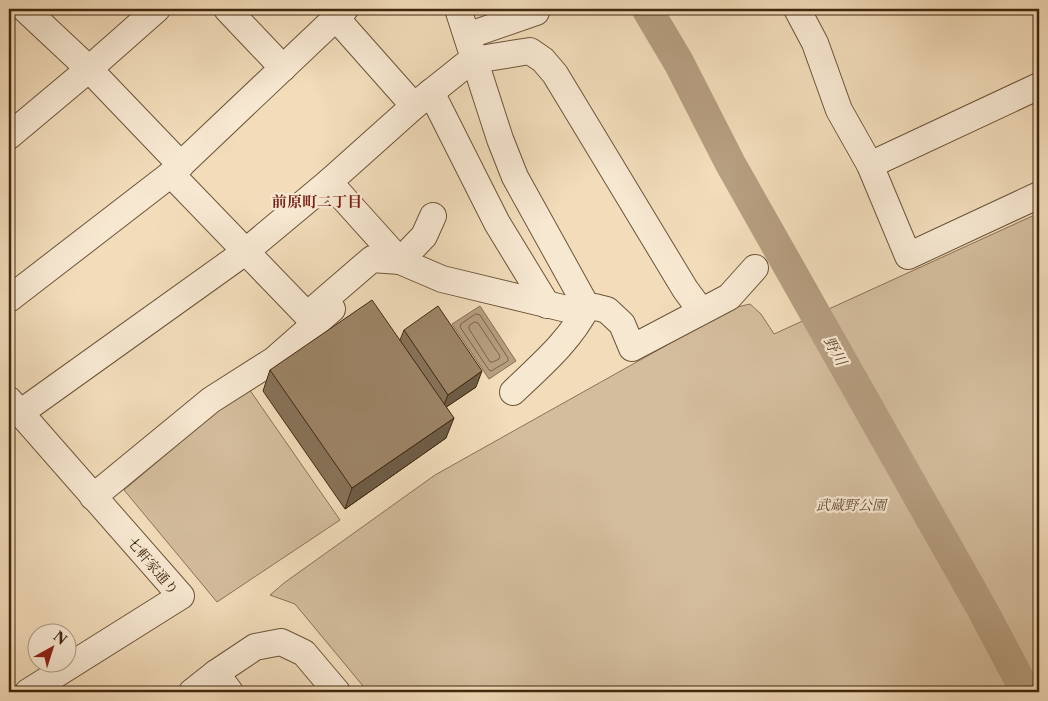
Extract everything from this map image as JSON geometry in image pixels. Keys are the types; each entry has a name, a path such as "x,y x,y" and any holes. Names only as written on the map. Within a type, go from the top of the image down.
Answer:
{"street":[{"path":"24,9 89,69 245,252 307,315 372,259 394,260 442,279 547,305 575,311 595,307 607,310 622,324 632,348 730,297 755,268"},
{"path":"9,136 157,9"},
{"path":"227,9 283,68"},
{"path":"458,9 500,139 515,176 587,308"},
{"path":"14,406 245,252 329,182 422,99 471,48 536,12 535,9"},
{"path":"796,9 815,43 839,110 870,165 908,256 1039,195"},
{"path":"9,299 176,169 341,14 422,99 547,305"},
{"path":"471,48 530,51 543,60 555,74 685,289 701,311"},
{"path":"870,165 1039,86"},
{"path":"329,182 394,260"},
{"path":"93,497 211,400 274,360 424,236 433,216"},
{"path":"513,392 557,349 580,321 587,308"},
{"name":"七軒家通り","path":"14,406 181,596 28,692"},
{"path":"192,692 223,683 255,647 281,642 304,653 334,691"}],"green space":[{"name":"武蔵野公園","path":"1039,213 1039,692 368,692 295,604 270,595 435,475 733,308 750,304 761,314 774,334"},
{"path":"247,386 340,520 217,602 124,490"}],"water":[{"path":"480,306 516,361 489,379 452,324"}],"building":[{"path":"372,300 454,418 352,488 270,370"},
{"path":"438,306 482,371 448,395 404,330"}],"waterway":[{"name":"野川","path":"647,9 679,63 730,163 982,609 1026,692"}],"district":[{"name":"前原町二丁目","path":"317,202"}]}
